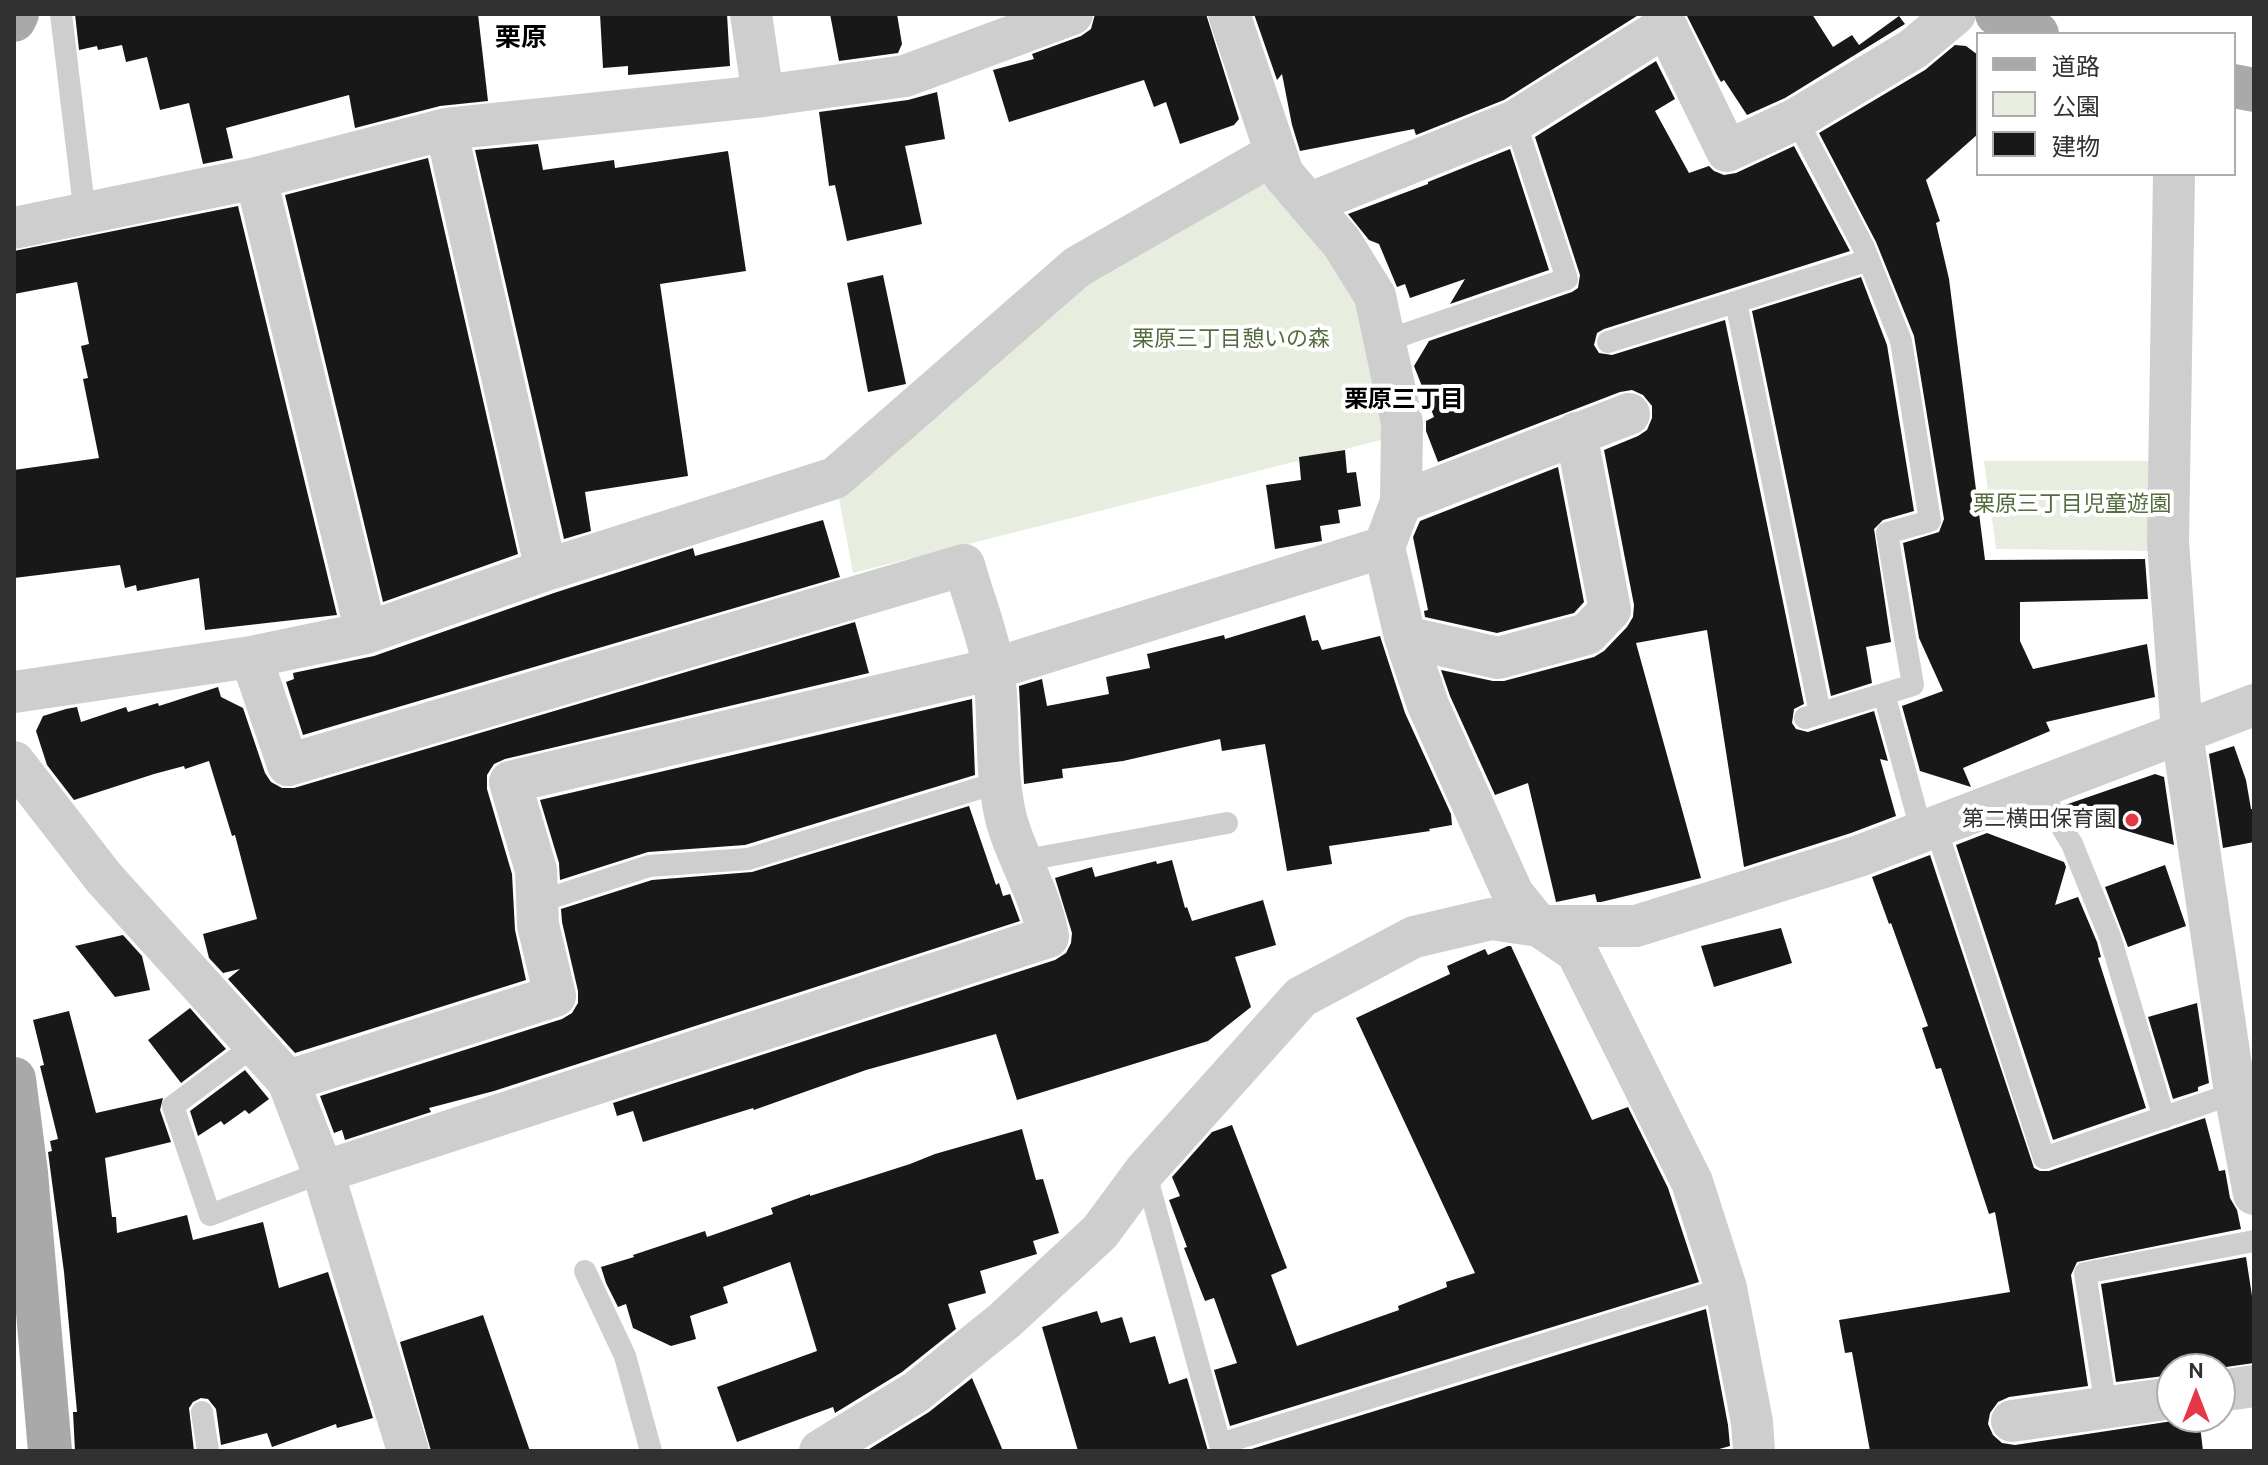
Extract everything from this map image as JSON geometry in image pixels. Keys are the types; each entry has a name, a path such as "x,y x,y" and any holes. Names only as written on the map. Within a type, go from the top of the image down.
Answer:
{"main road":[{"path":"14,20 17,14"},
{"path":"1997,14 2033,32"},
{"path":"14,1079 20,1175 50,1451"}],"street":[{"path":"751,14 763,96"},
{"path":"14,228 256,178 446,129 763,96 905,76 1072,14"},
{"path":"1229,14 1283,174 1342,243 1375,296 1402,423 1401,502 1384,547 1405,637 1428,705 1513,894 1539,926 1577,952 1692,1182 1726,1288 1752,1422 1754,1451"},
{"path":"1308,204 1515,121 1666,26 1727,151 1796,119 1913,49 1955,14"},
{"path":"446,129 546,570"},
{"path":"14,692 251,657 366,633 546,570 835,478 1077,267 1274,154"},
{"path":"2174,176 2168,542 2182,733 2235,1093 2254,1194"},
{"path":"256,178 366,633"},
{"path":"1401,502 1629,414"},
{"path":"1405,637 1498,658 1587,634 1610,610 1576,433"},
{"path":"288,1081 555,996 538,925 536,870 510,782 993,669 1384,547"},
{"path":"251,657 288,765 964,565 993,669 1000,782 1007,822 1043,909 1048,937 323,1172"},
{"path":"820,1451 916,1392 1005,1320 1100,1232 1145,1171 1301,997 1414,937 1491,919 1539,926 1636,926 1929,831 2254,705"},
{"path":"14,762 104,878 288,1081 323,1172 408,1451"},
{"path":"2012,1421 2156,1400"}],"lane":[{"path":"61,14 85,215"},
{"path":"1736,302 1812,715 1913,685 1887,533 1930,521 1901,341 1869,260 1796,119"},
{"path":"1385,341 1567,279 1515,121"},
{"path":"1608,342 1869,260"},
{"path":"1884,694 2044,1158 2235,1093"},
{"path":"538,902 649,866 748,859 1000,782"},
{"path":"2039,789 2072,844 2110,937 2164,1118"},
{"path":"1021,861 1227,823"},
{"path":"256,1044 173,1106 210,1215 323,1172"},
{"path":"1145,1171 1220,1444 1726,1288"},
{"path":"2106,1407 2085,1273 2254,1241"},
{"path":"585,1271 625,1356 651,1451"},
{"path":"202,1412 208,1451"}],"green space":[{"name":"栗原三丁目憩いの森","path":"1272,164 1359,298 1384,419 1381,440 853,573 838,493 1081,273"},
{"name":"栗原三丁目児童遊園","path":"1984,461 2153,461 2157,551 1996,549"}],"building":[{"path":"75,14 478,14 488,101 440,106 355,128 349,95 226,128 233,158 203,164 189,103 160,110 147,57 126,62 122,45 79,50"},
{"path":"600,14 727,14 730,66 628,75 628,66 603,68"},
{"path":"830,14 897,14 902,44 898,53 839,61"},
{"path":"1095,14 1206,14 1239,119 1234,125 1180,144 1166,102 1154,107 1144,80 1009,122 993,70 1034,59 1032,54 1081,36 1091,29"},
{"path":"1254,14 1640,14 1504,100 1416,135 1414,129 1300,151 1282,74 1277,80"},
{"path":"1686,14 1812,14 1833,47 1852,35 1859,45 1899,16 1905,24 1785,98 1747,115 1724,80 1721,82"},
{"path":"1955,45 1966,46 1976,54 1976,136 1926,180 1940,221 1936,223 1949,279 1985,560 2145,559 2148,599 2020,602 2020,641 2033,669 2147,644 2155,697 2046,722 2050,731 1963,768 1971,787 1920,771 1902,706 1943,691 1919,638 1903,543 1939,532 1944,519 1914,336 1876,242 1819,133 1925,70"},
{"path":"1656,61 1675,99 1655,111 1689,173 1709,166 1724,175 1736,173 1794,146 1850,251 1604,329 1597,333 1594,345 1599,353 1612,355 1725,320 1804,704 1794,709 1792,723 1796,729 1808,732 1874,711 1888,761 1880,759 1896,816 1744,867 1707,630 1636,643 1701,878 1601,902 1597,902 1595,894 1556,902 1528,783 1495,795 1441,670 1504,681 1594,657 1627,627 1633,617 1634,605 1604,450 1647,430 1652,418 1652,406 1643,395 1632,390 1620,392 1438,462 1426,431 1426,421 1434,417 1414,366 1429,341 1578,288 1580,275 1535,137"},
{"path":"937,92 945,139 905,146 922,224 847,241 835,185 829,186 819,112 908,100"},
{"path":"538,144 543,170 614,160 615,168 728,151 746,271 660,284 688,476 585,492 591,531 564,539 475,150"},
{"path":"1510,149 1549,270 1450,304 1465,279 1410,298 1405,284 1397,287 1379,244 1369,240 1348,214"},
{"path":"428,158 518,554 383,602 285,195"},
{"path":"238,206 337,615 205,630 199,578 137,591 136,585 125,588 120,565 14,578 14,470 99,458 83,379 88,378 81,346 89,344 77,282 14,294 14,251"},
{"path":"883,275 906,384 868,392 847,283"},
{"path":"1861,277 1887,345 1914,511 1883,520 1874,529 1891,642 1866,647 1872,683 1831,696 1752,311"},
{"path":"1345,450 1347,473 1356,472 1361,506 1338,510 1340,523 1320,526 1322,541 1275,549 1266,485 1301,480 1299,457"},
{"path":"1558,467 1584,602 1574,613 1497,633 1425,617 1424,611 1428,610 1413,537 1420,521"},
{"path":"823,520 840,577 303,735 286,682 294,679 293,673 374,656 693,548 695,556"},
{"path":"1305,615 1312,641 1318,640 1322,650 1380,636 1405,713 1451,814 1452,825 1329,846 1332,864 1287,871 1265,744 1222,751 1220,739 1123,761 1062,769 1063,778 1024,784 1019,686 1042,679 1047,706 1109,694 1106,677 1150,668 1147,654 1224,635 1225,639"},
{"path":"855,622 869,673 494,764 487,775 487,789 512,874 515,930 526,980 295,1053 228,979 240,969 223,973 209,958 203,934 257,919 235,835 232,836 209,761 154,774 74,800 47,765 36,731 43,716 66,709 77,707 81,722 126,707 128,712 158,703 159,706 218,687 221,697 243,708 265,773 271,782 282,788 294,788"},
{"path":"972,699 975,775 745,845 648,852 560,880 559,863 540,800"},
{"path":"2234,746 2246,780 2251,809 2254,809 2254,842 2223,848 2209,754"},
{"path":"2155,774 2164,777 2174,845 2070,814 2065,805"},
{"path":"969,806 996,885 999,883 1003,896 1010,894 1020,921 494,1091 429,1108 431,1112 345,1140 342,1130 334,1133 320,1096 562,1019 572,1013 578,1003 578,991 561,909 652,880 752,872"},
{"path":"1987,833 2064,862 2066,867 2055,905 2078,897 2097,942 2101,957 2098,958 2146,1108 2053,1140 1956,845"},
{"path":"1930,855 2034,1168 2049,1171 2205,1118 2219,1171 2225,1170 2230,1198 2237,1210 2241,1229 2077,1262 2071,1275 2088,1386 2009,1397 1998,1402 1990,1413 1988,1424 1993,1435 2002,1443 2015,1445 2156,1424 2156,1433 2201,1433 2203,1451 1870,1451 1852,1352 1845,1353 1839,1320 2010,1292 1995,1212 1989,1214 1941,1068 1936,1069 1922,1028 1928,1026 1872,877"},
{"path":"1172,860 1185,908 1192,921 1263,900 1276,945 1235,957 1251,1007 1208,1041 1017,1100 996,1034 866,1070 754,1110 643,1142 633,1111 617,1116 613,1103 1055,960 1066,953 1072,933 1055,878 1092,867 1095,877 1156,861 1157,864"},
{"path":"2165,865 2186,926 2128,947 2105,887"},
{"path":"1781,928 1792,963 1714,987 1701,946"},
{"path":"123,935 142,956 150,990 115,997 75,946"},
{"path":"1511,946 1592,1120 1628,1107 1668,1188 1699,1282 1230,1426 1214,1370 1237,1363 1214,1298 1205,1301 1184,1248 1187,1247 1169,1200 1180,1196 1172,1177 1212,1132 1232,1125 1287,1268 1271,1275 1297,1346 1399,1310 1398,1306 1447,1287 1446,1282 1475,1273 1356,1018 1450,974 1447,966 1485,949 1488,955"},
{"path":"2197,1003 2209,1083 2198,1087 2198,1091 2173,1099 2148,1017"},
{"path":"190,1008 226,1049 181,1083 148,1040"},
{"path":"69,1011 96,1113 163,1098 160,1110 171,1142 105,1158 112,1217 116,1217 117,1233 187,1215 193,1240 263,1222 279,1288 328,1272 373,1418 337,1428 336,1424 272,1447 267,1433 221,1445 216,1409 208,1399 201,1398 189,1408 194,1451 75,1451 73,1412 77,1412 64,1272 48,1152 52,1151 50,1141 58,1139 40,1066 44,1065 33,1020"},
{"path":"245,1070 269,1099 249,1114 245,1110 224,1125 221,1121 198,1136 190,1111"},
{"path":"1022,1129 1036,1180 1043,1179 1059,1233 1033,1241 1037,1254 980,1271 986,1293 948,1304 956,1329 902,1372 835,1413 833,1407 737,1442 717,1387 817,1351 790,1262 723,1287 728,1303 690,1316 696,1339 671,1346 633,1328 626,1304 618,1307 606,1283 601,1267 633,1255 705,1231 707,1237 773,1214 771,1208 810,1194"},
{"path":"2246,1257 2254,1309 2254,1363 2236,1366 2236,1353 2156,1353 2156,1377 2116,1382 2101,1284"},
{"path":"1706,1309 1730,1446 1712,1451 1245,1451"},
{"path":"1097,1311 1101,1323 1122,1317 1130,1343 1155,1336 1169,1384 1187,1378 1208,1451 1078,1451 1042,1327"},
{"path":"483,1315 530,1451 431,1451 400,1342"},
{"path":"972,1378 1003,1451 866,1451 929,1412"}],"place":[{"name":"第二横田保育園","path":"2132,820"}],"district":[{"name":"栗原","path":"521,38"},
{"name":"栗原三丁目","path":"1404,400"}]}
